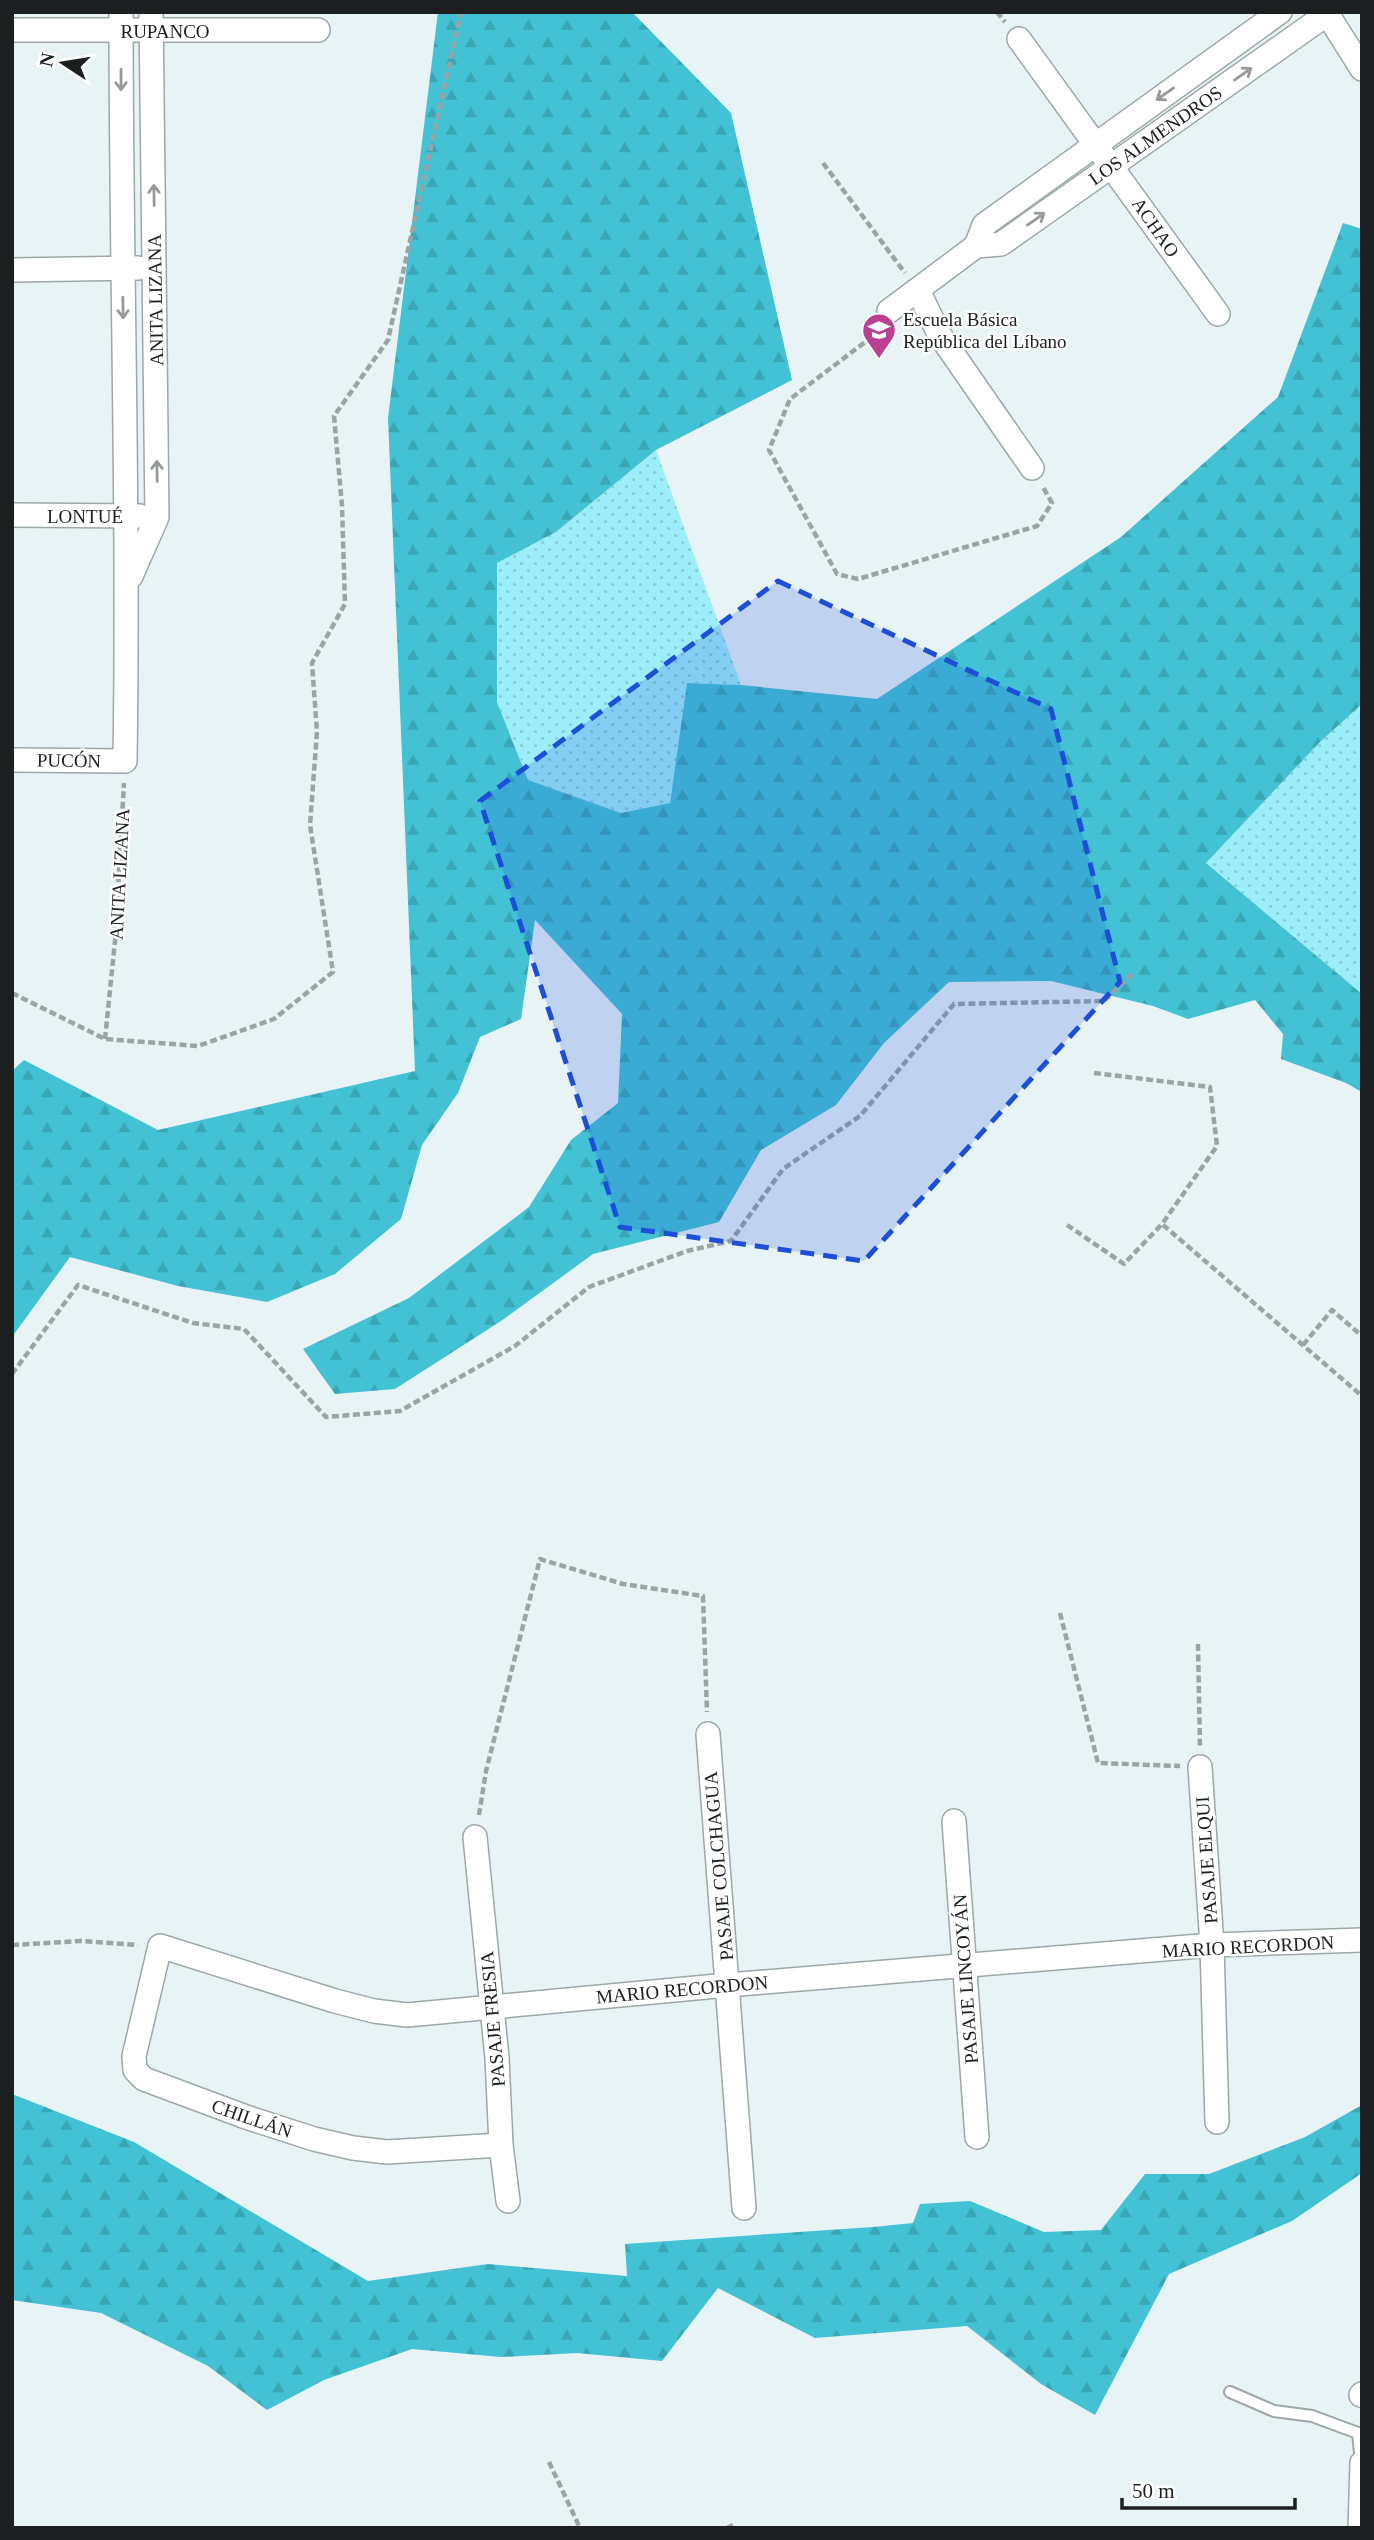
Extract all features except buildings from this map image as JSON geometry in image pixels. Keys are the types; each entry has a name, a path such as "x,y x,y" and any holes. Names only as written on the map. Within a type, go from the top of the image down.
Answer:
{"street":[{"name":"LOS ALMENDROS","path":"889,311 976,246 984,225 1280,12"},
{"name":"LOS ALMENDROS","path":"976,246 1001,244 1328,13"},
{"path":"1328,13 1362,69"},
{"name":"RUPANCO","path":"12,30 121,21 317,30"},
{"name":"ANITA LIZANA","path":"121,21 128,582 125,761"},
{"name":"ANITA LIZANA","path":"128,582 157,517 151,22"},
{"name":"ACHAO","path":"1019,38 1113,165 1217,314"},
{"path":"12,270 155,268"},
{"path":"918,290 939,334 1032,468"},
{"name":"LONTUÉ","path":"12,515 157,517"},
{"name":"PUCÓN","path":"12,760 125,761"},
{"name":"PASAJE COLCHAGUA","path":"708,1734 744,2208"},
{"name":"PASAJE ELQUI","path":"1200,1767 1212,1945 1217,2122"},
{"name":"PASAJE LINCOYÁN","path":"954,1821 977,2137"},
{"name":"PASAJE FRESIA","path":"475,1837 508,2201"},
{"name":"MARIO RECORDON","path":"160,1947 374,2011 407,2015 1212,1945 1362,1940"},
{"name":"CHILLÁN","path":"160,1947 134,2056 135,2070 144,2079 246,2117 314,2139 353,2148 387,2152 501,2145"},
{"path":"1360,2528 1361,2463"}],"lane":[{"path":"1230,2392 1274,2411 1312,2416 1358,2433 1361,2463"}],"path":[{"path":"12,993 105,1039 198,1046 274,1019 333,972 310,825 317,732 312,663 345,604 342,506 334,416 388,340 461,12"},
{"path":"823,163 918,290"},
{"path":"889,311 890,323 790,399 769,450 837,575 858,579 1037,526 1052,503"},
{"name":"ANITA LIZANA","path":"105,1039 115,941 125,761"},
{"path":"12,1374 78,1285 192,1323 244,1329 326,1417 400,1411 515,1346 589,1287 687,1251 731,1241 783,1170 860,1116 954,1004 1104,1000 1132,974"},
{"path":"1067,1225 1124,1264 1162,1224 1217,1146 1210,1087 1094,1073"},
{"path":"1162,1224 1362,1396"},
{"path":"1303,1345 1332,1310 1362,1336"},
{"path":"475,1837 486,1771 540,1559 623,1584 703,1596 708,1734"},
{"path":"1060,1613 1098,1763 1200,1767 1198,1644"},
{"path":"12,1945 81,1941 160,1947"},
{"path":"549,2462 580,2528"},
{"path":"727,2528 733,2525"}],"highlighted area":[{"path":"778,581 1051,709 1120,982 864,1261 620,1227 480,801"}],"shaded area":[{"path":"656,450 741,685 687,683 670,803 621,813 528,780 497,702 497,563 556,532"},
{"path":"1362,704 1362,994 1206,863 1320,742"}],"green space":[{"path":"438,12 632,12 731,113 792,380 656,450 556,532 497,563 497,702 528,780 621,813 670,803 687,683 741,685 877,699 1121,537 1278,397 1343,223 1362,229 1362,704 1320,742 1206,863 1362,994 1362,1092 1346,1083 1281,1059 1283,1034 1255,1000 1188,1019 1153,1006 1051,981 949,982 884,1043 836,1105 761,1150 719,1222 593,1254 501,1321 395,1389 335,1394 303,1349 409,1298 529,1207 571,1140 618,1103 622,1014 535,920 521,1019 480,1037 458,1093 422,1145 401,1219 335,1274 267,1302 178,1286 70,1257 12,1337 12,1071 24,1060 158,1130 415,1071 388,418"},
{"path":"12,2094 134,2142 368,2281 488,2264 627,2276 625,2244 913,2223 920,2204 970,2201 1044,2232 1101,2230 1145,2174 1209,2174 1305,2137 1362,2105 1362,2173 1292,2221 1169,2274 1095,2415 1041,2384 967,2326 815,2338 718,2288 662,2361 577,2353 501,2357 412,2349 324,2380 267,2410 208,2366 101,2313 12,2300"}],"place":[{"name":"Escuela Básica República del Líbano","path":"879,360"}]}
